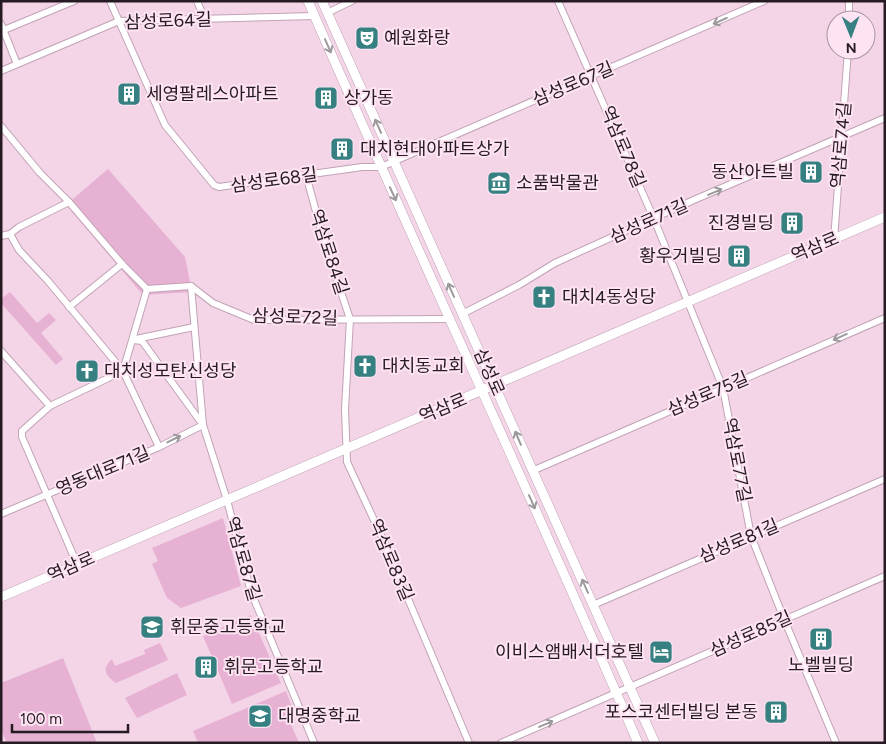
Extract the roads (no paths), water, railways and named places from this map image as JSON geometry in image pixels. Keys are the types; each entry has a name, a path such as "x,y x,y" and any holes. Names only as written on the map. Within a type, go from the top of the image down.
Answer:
{"main road":[{"name":"삼성로","path":"308,1 481,392 569,583 638,743"},
{"name":"삼성로","path":"322,1 655,743"},
{"path":"376,156 389,150"},
{"path":"386,177 399,172"},
{"name":"역삼로","path":"1,597 885,217"}],"street":[{"path":"17,64 2,27 74,1"},
{"path":"110,1 119,21"},
{"path":"197,1 205,20"},
{"path":"327,13 352,1"},
{"name":"역삼로78길","path":"558,1 654,219 688,302"},
{"name":"삼성로67길","path":"381,167 764,1"},
{"name":"삼성로64길","path":"1,71 119,21 315,16"},
{"name":"삼성로68길","path":"119,21 165,125 214,185 219,187 362,167 381,167"},
{"name":"역삼로74길","path":"834,240 847,60"},
{"name":"삼성로71길","path":"462,314 510,290 556,263 885,118"},
{"path":"1,126 40,173 70,202 122,264 147,289 190,286 203,425"},
{"name":"역삼로84길","path":"306,175 324,241 350,319 345,408 347,449"},
{"path":"1,236 10,234 19,227 70,202"},
{"path":"10,234 19,250 48,281 123,371 158,447"},
{"path":"68,307 122,264"},
{"name":"삼성로72길","path":"190,286 213,303 254,320 450,319"},
{"path":"77,564 22,436 22,431 50,406 123,371 147,289"},
{"name":"역삼로77길","path":"688,302 723,388 751,536 836,743"},
{"name":"삼성로75길","path":"532,471 885,318"},
{"path":"133,340 194,327"},
{"path":"133,340 142,341 203,425"},
{"path":"1,351 50,406"},
{"name":"영동대로71길","path":"1,514 158,447 203,425"},
{"name":"역삼로87길","path":"203,425 227,500 251,592 314,743"},
{"name":"역삼로83길","path":"347,449 347,462 381,535 469,743"},
{"name":"삼성로81길","path":"593,605 885,479"},
{"name":"삼성로85길","path":"501,743 885,576"}],"place":[{"name":"예원화랑","path":"367,38"},
{"name":"세영팔레스아파트","path":"129,94"},
{"name":"상가동","path":"326,98"},
{"name":"대치현대아파트상가","path":"342,149"},
{"name":"동산아트빌","path":"811,172"},
{"name":"소품박물관","path":"499,183"},
{"name":"진경빌딩","path":"792,223"},
{"name":"황우거빌딩","path":"739,256"},
{"name":"대치4동성당","path":"544,297"},
{"name":"대치동교회","path":"365,366"},
{"name":"대치성모탄신성당","path":"87,371"},
{"name":"휘문중고등학교","path":"152,627"},
{"name":"노벨빌딩","path":"821,639"},
{"name":"이비스앰배서더호텔","path":"661,652"},
{"name":"휘문고등학교","path":"206,667"},
{"name":"포스코센터빌딩 본동","path":"776,712"},
{"name":"대명중학교","path":"260,716"}]}
